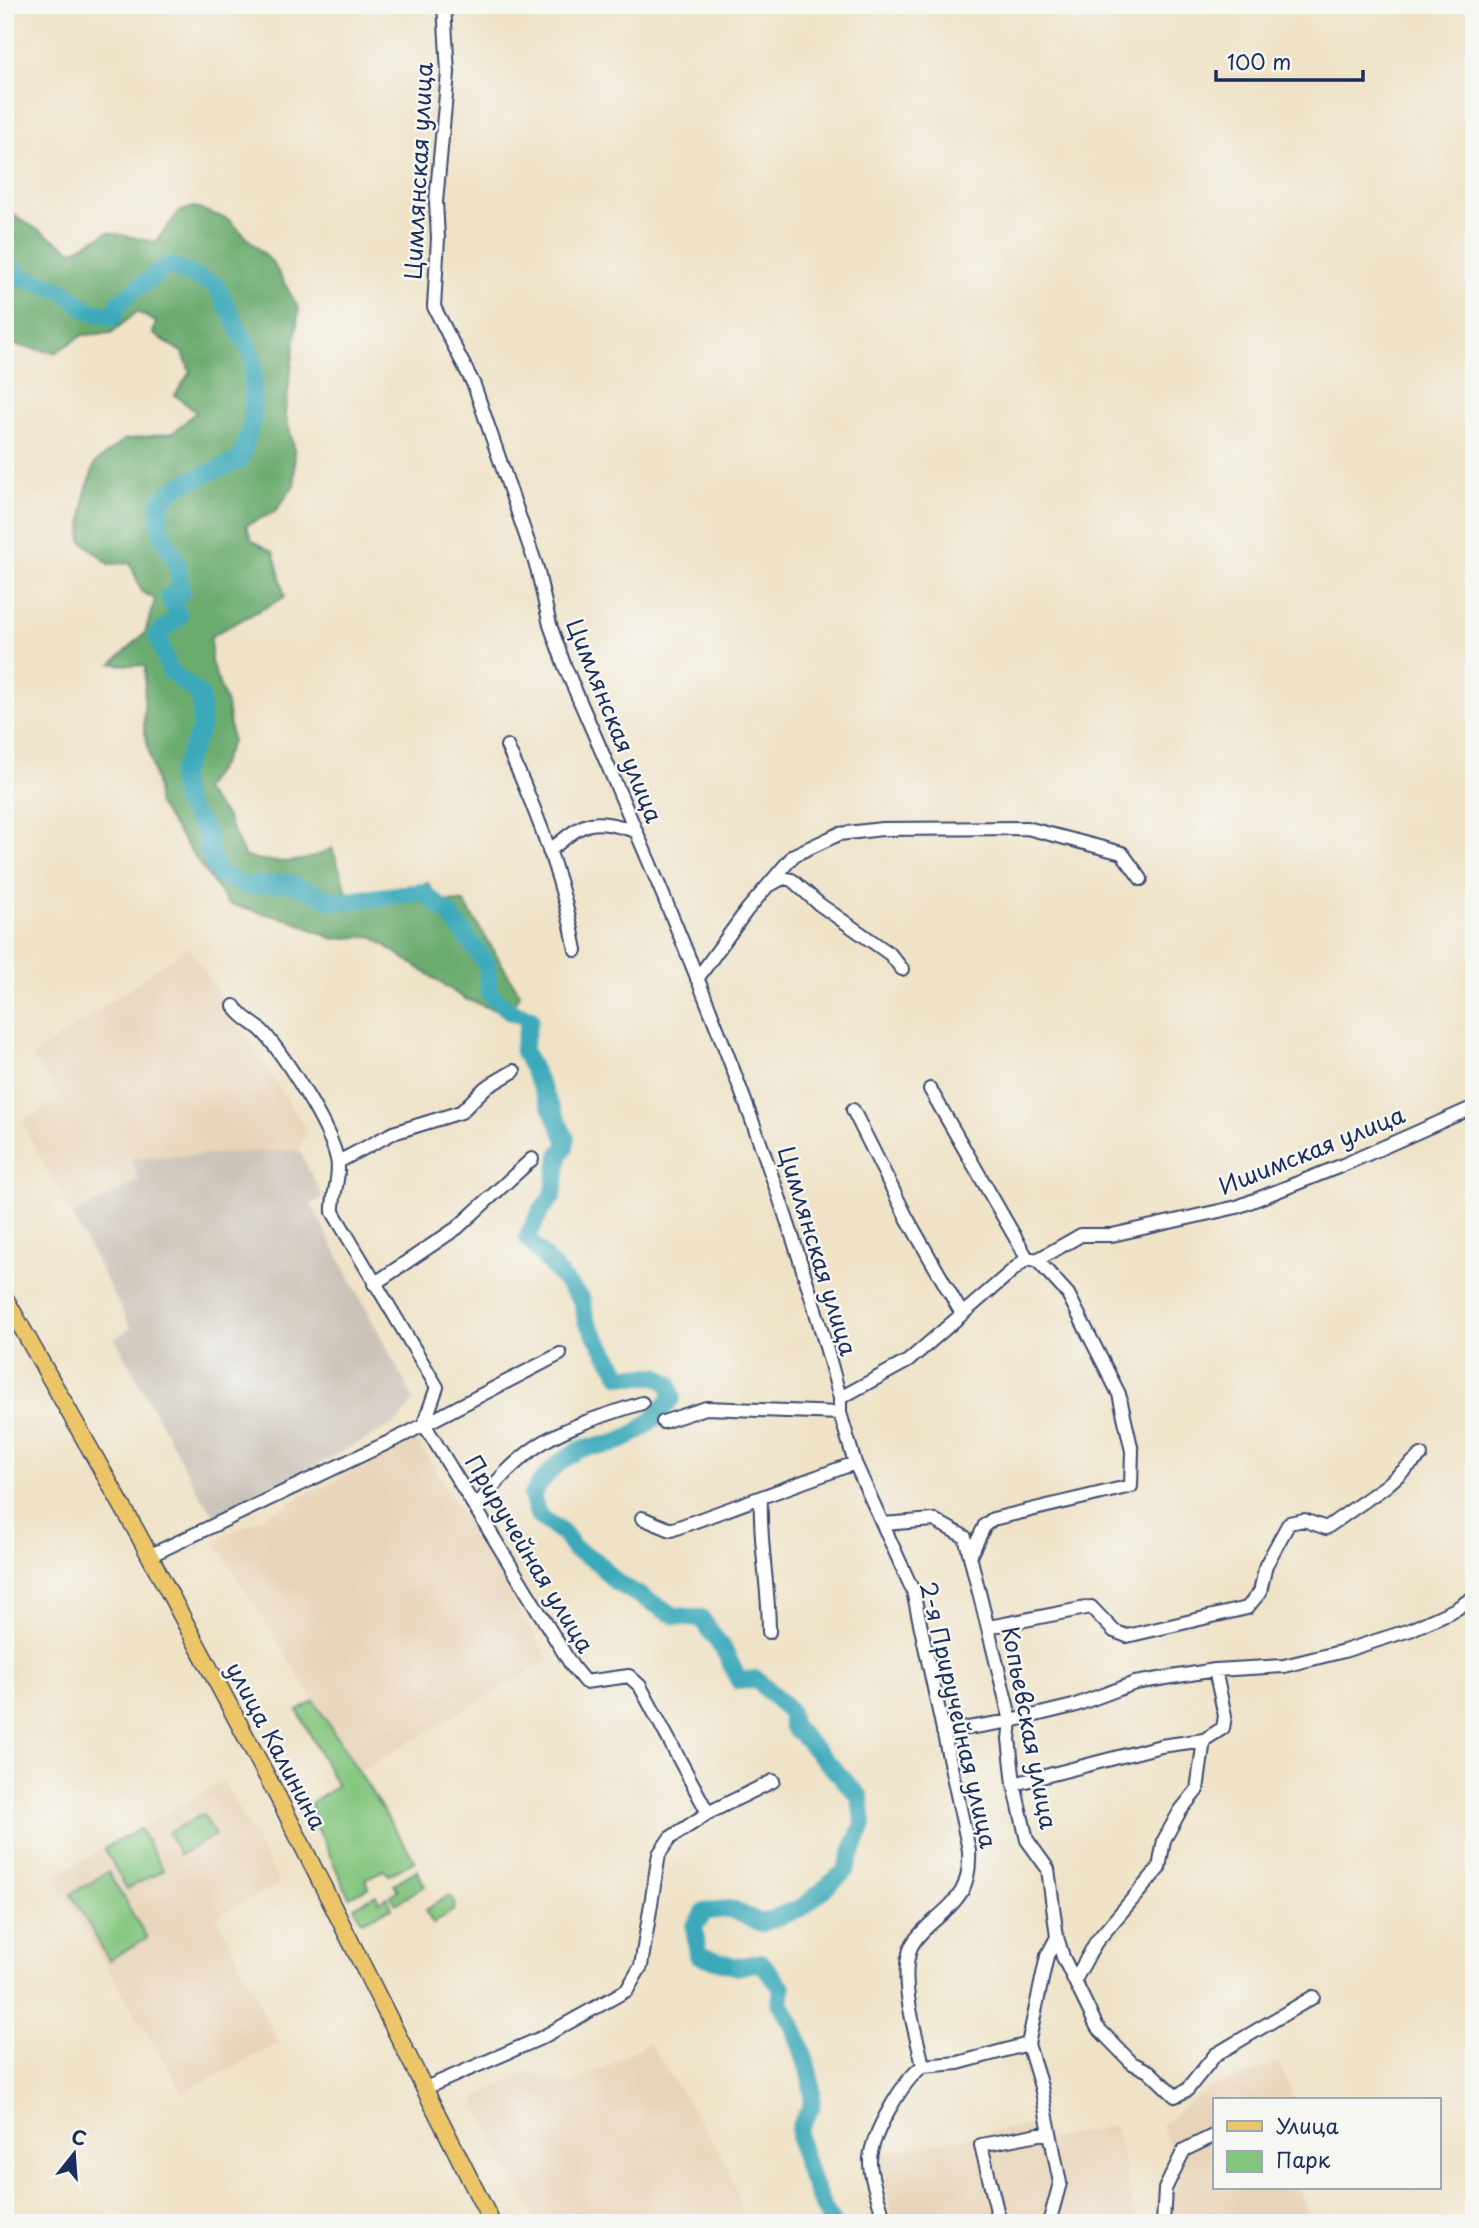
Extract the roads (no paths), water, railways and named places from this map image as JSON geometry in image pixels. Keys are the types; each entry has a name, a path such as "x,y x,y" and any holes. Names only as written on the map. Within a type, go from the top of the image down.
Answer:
{"main road":[{"name":"улица Калинина","path":"5,1298 149,1556 332,1900 423,2089 492,2223"}],"street":[{"name":"Цимлянская улица","path":"444,5 448,73 436,202 438,238 434,307 474,385 537,568 550,625 697,979 771,1167 816,1307 840,1398"},
{"path":"507,747 537,811 570,915 576,950"},
{"path":"549,851 585,824 611,823 636,831"},
{"path":"697,979 794,855 807,846 839,834 883,829 1022,828 1043,831 1122,853 1142,879"},
{"path":"768,886 783,878 792,880 819,904 890,954 902,970"},
{"path":"234,1006 244,1021 264,1032 328,1131 338,1163 332,1196 333,1212 437,1387 424,1424"},
{"path":"338,1163 393,1133 461,1112 485,1088 514,1071"},
{"path":"930,1089 1032,1259 1068,1294 1118,1394 1132,1451 1131,1486 993,1519 985,1525 970,1556"},
{"name":"Ишимская улица","path":"840,1398 908,1361 1032,1259 1081,1235 1112,1236 1237,1208 1474,1107"},
{"path":"853,1111 907,1218 962,1314"},
{"path":"374,1284 457,1228 532,1159"},
{"path":"149,1556 196,1536 424,1424 560,1354"},
{"name":"2-я Приручейная улица","path":"840,1398 840,1413 855,1463 913,1591 969,1850 970,1873 966,1888 915,1939 910,1950 908,1988 923,2066"},
{"path":"476,1507 500,1475 526,1451 563,1429 642,1403"},
{"path":"663,1422 706,1408 840,1413"},
{"name":"Приручейная улица","path":"424,1424 572,1666 585,1682 629,1676 640,1686 708,1813"},
{"path":"989,1627 1091,1607 1114,1631 1127,1636 1247,1608 1260,1592 1266,1566 1289,1523 1304,1520 1326,1528 1385,1486 1420,1455"},
{"path":"642,1518 671,1530 855,1463"},
{"path":"761,1498 760,1528 769,1591 769,1632"},
{"path":"883,1524 934,1520 965,1537 970,1556"},
{"name":"Копьевская улица","path":"970,1556 1011,1721 1009,1739 1014,1784 1027,1840 1048,1869 1057,1937 1047,1956 1028,2043"},
{"path":"943,1732 1011,1721 1073,1706 1135,1683 1215,1670 1284,1666 1344,1651 1410,1630 1456,1609 1474,1597"},
{"path":"1014,1784 1161,1746 1204,1740 1223,1728 1225,1716 1215,1670"},
{"path":"1075,1980 1096,1942 1159,1868 1164,1840 1180,1811 1197,1790 1204,1740"},
{"path":"423,2089 541,2038 626,1990 641,1966 659,1854 670,1838 708,1813 773,1781"},
{"path":"1057,1937 1097,2027 1132,2063 1150,2072 1175,2096 1187,2090 1215,2055 1313,1997"},
{"path":"886,2223 870,2161 873,2145 911,2074 923,2066 958,2063 1028,2043 1041,2087 1060,2183 1049,2223"},
{"path":"1000,2223 981,2145 1049,2132"},
{"path":"1163,2223 1165,2189 1184,2150 1213,2136"}],"waterway":[{"path":"5,264 23,277 64,291 87,310 113,317 120,301 168,265 216,285 253,357 252,422 240,460 180,485 160,502 160,530 178,565 181,593 169,596 179,617 157,635 170,671 201,696 201,728 180,776 184,802 209,836 207,849 219,874 245,886 289,883 336,902 423,892 449,914 487,964 489,993 511,1012 530,1018 523,1049 566,1139 565,1148 559,1155 553,1196 541,1210 527,1238 582,1300 586,1321 621,1376 657,1376 669,1384 672,1397 653,1419 630,1437 612,1444 583,1448 559,1464 532,1495 538,1515 564,1534 574,1549 596,1561 616,1582 675,1616 701,1618 725,1652 739,1681 756,1679 790,1712 792,1725 860,1797 863,1824 845,1871 803,1907 762,1923 730,1909 705,1911 694,1927 698,1955 737,1967 761,1962 782,1988 780,2003 798,2038 811,2083 811,2106 799,2130 802,2151 816,2191 832,2223"}]}
